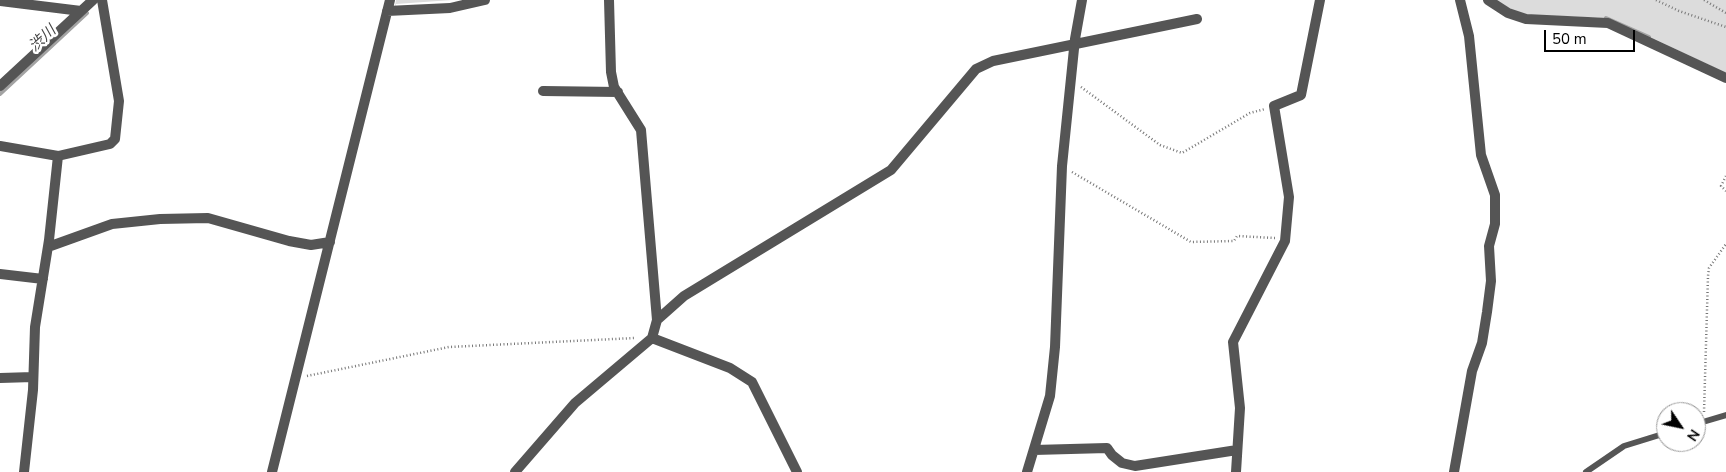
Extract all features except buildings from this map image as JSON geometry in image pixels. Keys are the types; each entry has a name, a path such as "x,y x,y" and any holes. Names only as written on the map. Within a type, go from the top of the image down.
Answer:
{"street":[{"path":"0,86 93,0"},
{"path":"0,146 58,156 110,144 115,139 120,101 102,0"},
{"path":"272,472 390,0"},
{"path":"387,11 450,8 485,0"},
{"path":"514,472 575,403 652,338 656,320 641,130 618,92 611,72 609,0"},
{"path":"1027,472 1050,396 1062,166 1074,46 1082,0"},
{"path":"1236,472 1240,408 1233,342 1285,238 1289,197 1274,106 1301,94 1320,0"},
{"path":"1454,472 1472,371 1482,343 1491,281 1490,246 1495,224 1495,195 1481,155 1469,36 1460,0"},
{"path":"1488,0 1508,13 1526,19 1608,24 1726,78"},
{"path":"0,1 81,11"},
{"path":"656,320 684,296 891,170 976,69 992,61 1197,20"},
{"path":"543,91 618,92"},
{"path":"24,472 33,377 35,327 48,247 58,156"},
{"path":"48,247 112,224 160,219 208,218 289,241 311,245 330,242"},
{"path":"0,274 43,279"},
{"path":"652,338 730,368 752,382 797,472"},
{"path":"0,378 33,377"},
{"path":"1034,450 1107,448 1112,455 1122,462 1135,466 1237,450"}],"lane":[{"path":"1706,421 1726,415"},
{"path":"1586,472 1624,446 1656,436"}],"path":[{"path":"1656,0 1679,11 1726,27"},
{"path":"1704,0 1726,13"},
{"path":"1071,79 1160,145 1182,153 1250,113 1274,106"},
{"path":"1062,166 1191,242 1234,241 1237,236 1285,238"},
{"path":"1726,176 1721,186 1726,191"},
{"path":"1705,402 1709,268 1726,244"},
{"path":"296,378 449,347 652,338"}],"shaded area":[{"path":"396,0 452,0 396,4 394,11"},
{"path":"1494,0 1726,0 1726,73 1610,18 1527,15 1510,10"}],"waterway":[{"name":"渋川","path":"0,94 87,13"},
{"name":"渋川","path":"1606,18 1649,37"}]}
